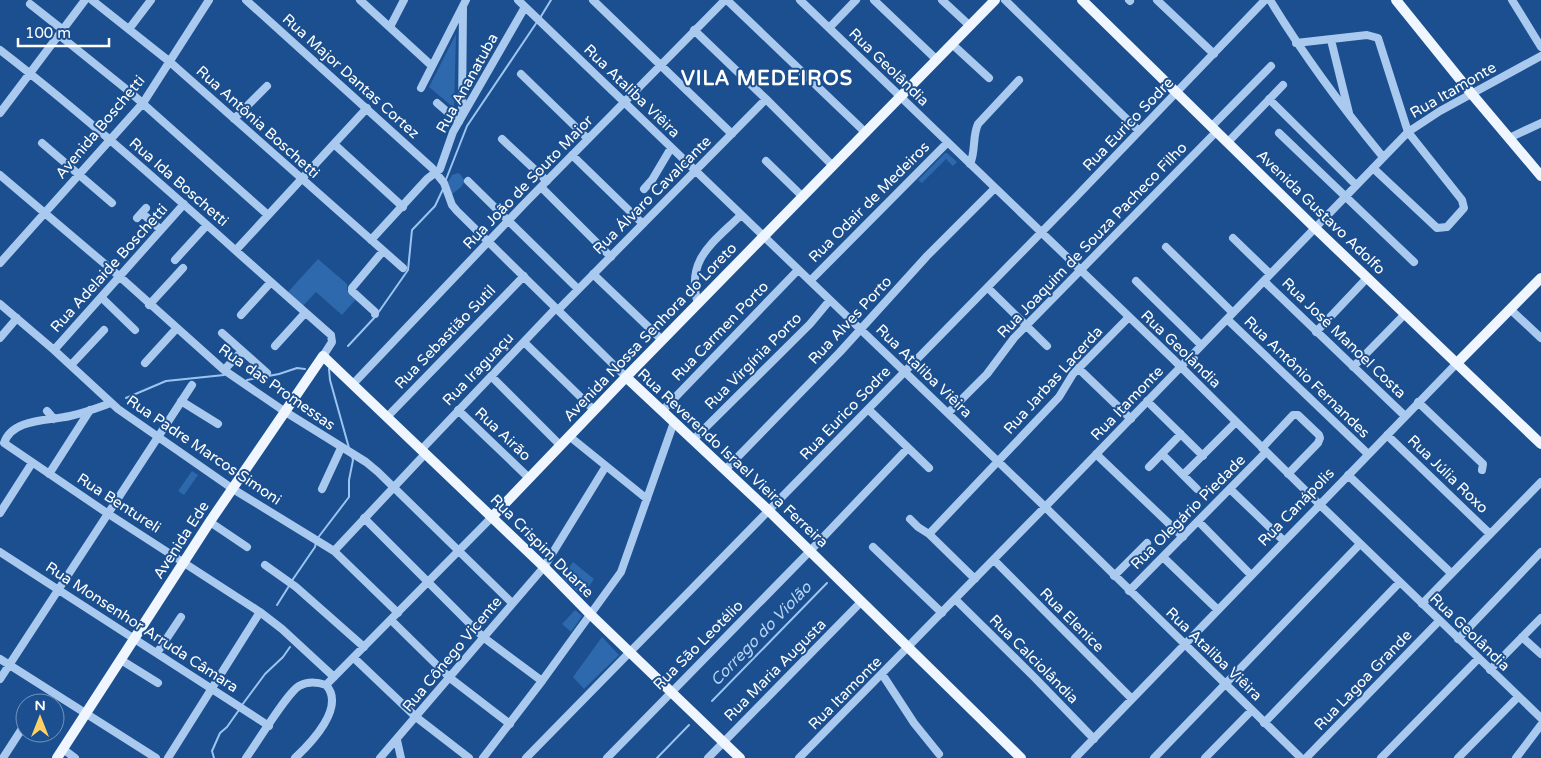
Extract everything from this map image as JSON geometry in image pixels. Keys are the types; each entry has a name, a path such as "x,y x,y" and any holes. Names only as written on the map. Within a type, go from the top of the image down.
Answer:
{"main road":[{"name":"Avenida Nossa Senhora do Loreto","path":"492,517 626,377 995,0"},
{"path":"1396,0 1541,176"},
{"name":"Avenida Gustavo Adolfo","path":"1084,1 1315,228 1541,444"},
{"name":"Rua Canápolis","path":"1457,364 1541,278"},
{"name":"Rua Crispim Duarte","path":"323,356 740,758"},
{"name":"Avenida Ede","path":"60,754 210,522 323,356"},
{"name":"Rua Reverendo Israel Vieira Ferreira","path":"626,377 770,511 1021,758"}],"street":[{"path":"0,113 85,0"},
{"name":"Rua Antônia Boschetti","path":"92,0 170,62 403,268"},
{"path":"129,30 151,0"},
{"name":"Avenida Boschetti","path":"0,263 143,103 209,0"},
{"name":"Rua Major Dantas Cortez","path":"246,0 367,108 436,173"},
{"path":"360,0 432,66"},
{"path":"390,27 404,0"},
{"name":"Rua Ataliba Viêira","path":"518,0 1046,507 1129,591 1301,758"},
{"path":"594,0 732,134"},
{"path":"726,0 866,133"},
{"name":"Rua João de Souto Maior","path":"353,384 572,155 694,30 726,0"},
{"name":"Rua Geolândia","path":"800,0 1129,317 1319,505 1541,718"},
{"path":"829,28 856,0"},
{"path":"874,0 937,60"},
{"path":"942,0 970,26"},
{"path":"1005,0 1139,131"},
{"path":"1157,0 1214,54"},
{"name":"Rua Eurico Sodre","path":"526,758 688,591 770,511 988,288 1265,0"},
{"path":"1270,0 1296,43 1350,117 1383,157"},
{"path":"1512,0 1541,47"},
{"path":"420,88 465,3"},
{"path":"460,119 465,3"},
{"path":"30,4 268,215"},
{"name":"Rua Ananatuba","path":"436,173 440,169 460,119 525,7"},
{"path":"694,30 833,166"},
{"path":"1296,43 1367,35 1378,38 1408,132 1464,203 1464,208 1443,229 1437,228 1373,168"},
{"path":"1331,40 1350,117"},
{"path":"952,44 989,78"},
{"name":"Rua Ida Boschetti","path":"0,50 110,139 331,335 332,341"},
{"name":"Rua Itamonte","path":"799,758 1046,507 1408,132 1471,93 1541,56"},
{"name":"Rua Joaquim de Souza Pacheco Filho","path":"948,414 987,374 1010,342 1214,129 1271,66"},
{"path":"521,74 588,139"},
{"path":"970,164 978,124 1019,80"},
{"path":"1228,142 1283,85"},
{"path":"234,119 266,86"},
{"name":"Rua Álvaro Cavalcante","path":"557,309 611,257 766,99"},
{"path":"1269,99 1356,185"},
{"path":"437,103 460,119"},
{"path":"236,250 367,108"},
{"path":"1509,138 1541,123"},
{"path":"1279,133 1414,262"},
{"path":"502,139 611,257"},
{"path":"42,143 112,203"},
{"name":"Rua Odair de Medeiros","path":"810,281 947,143"},
{"path":"334,144 402,207"},
{"path":"644,189 652,180 671,148"},
{"path":"572,155 643,224"},
{"path":"766,160 803,197"},
{"path":"371,240 427,179 436,173"},
{"name":"Rua Reverendo Israel Vieira Ferreira","path":"436,173 444,183 457,212 626,377"},
{"name":"Rua das Promessas","path":"0,175 119,276 224,370 370,466 512,603"},
{"path":"468,181 578,289"},
{"name":"Rua Alves Porto","path":"725,470 861,329 927,256 995,188"},
{"name":"Rua Adelaide Boschetti","path":"54,350 184,204"},
{"path":"142,213 161,230"},
{"path":"698,304 694,282 700,258 741,215"},
{"path":"175,260 207,225"},
{"path":"1234,238 1270,274"},
{"path":"1166,247 1233,313"},
{"path":"375,314 352,291 353,287 383,251"},
{"path":"150,305 183,268"},
{"name":"Rua Carmen Porto","path":"662,411 798,270"},
{"path":"593,274 662,340"},
{"name":"Rua Sebastião Sutil","path":"387,417 524,276"},
{"path":"1316,332 1367,278"},
{"name":"Rua José Manoel Costa","path":"1264,281 1405,416"},
{"path":"241,315 270,282"},
{"path":"1136,282 1202,345"},
{"path":"988,288 1047,346"},
{"path":"101,297 135,330"},
{"name":"Rua Virgínia Porto","path":"693,440 810,324 830,300"},
{"name":"Rua Padre Marcos Simoni","path":"0,304 71,365 111,403 158,438 334,552 398,613"},
{"name":"Rua Iraguaçu","path":"334,552 394,488 458,410 557,309"},
{"path":"1510,309 1541,338"},
{"path":"275,346 306,313"},
{"path":"1353,367 1404,314"},
{"name":"Rua Jarbas Lacerda","path":"929,534 1059,397 1068,380 1078,368 1129,317"},
{"path":"0,338 17,318"},
{"name":"Rua Antônio Fernandes","path":"1227,319 1368,454"},
{"path":"145,363 176,328"},
{"path":"71,365 104,330"},
{"path":"222,333 266,373"},
{"name":"Avenida Ede","path":"323,356 332,341"},
{"path":"524,342 594,410"},
{"path":"224,370 242,351"},
{"name":"Rua Canápolis","path":"1075,758 1348,474 1457,364"},
{"path":"1078,368 1131,418"},
{"path":"491,376 560,445"},
{"path":"0,679 192,385"},
{"path":"182,401 218,424"},
{"path":"1147,401 1203,456"},
{"path":"1418,402 1483,464 1482,470"},
{"path":"47,411 54,418 111,403"},
{"path":"49,474 90,410"},
{"name":"Rua Airão","path":"458,410 529,478"},
{"path":"868,410 929,468"},
{"name":"Rua Olegário Piedade","path":"1129,591 1199,522 1293,415 1298,415 1319,435 1319,441 1288,474"},
{"name":"Rua Bentureli","path":"54,418 38,421 13,430 5,441 6,445 260,612 282,629 334,677"},
{"path":"484,758 621,572 674,422"},
{"path":"1183,475 1236,422"},
{"path":"1149,467 1181,434"},
{"name":"Rua Júlia Roxo","path":"1387,435 1490,534"},
{"path":"569,436 647,499"},
{"name":"Rua São Leotélio","path":"607,758 908,448"},
{"path":"322,489 348,452"},
{"path":"1096,454 1183,537"},
{"path":"1162,454 1197,489"},
{"path":"0,513 32,463"},
{"name":"Rua Cônego Vicente","path":"380,758 544,567 606,466"},
{"path":"1348,474 1451,573"},
{"path":"1422,604 1541,482"},
{"path":"1230,488 1284,541"},
{"name":"Avenida Nossa Senhora do Loreto","path":"326,685 492,517"},
{"path":"364,518 483,638 542,681"},
{"path":"910,520 929,534 975,579"},
{"path":"210,522 247,547"},
{"path":"1199,522 1251,575"},
{"path":"1114,576 1147,542"},
{"path":"1154,758 1360,544"},
{"path":"873,547 942,613"},
{"name":"Rua Monsenhor Arruda Câmara","path":"0,552 269,726"},
{"path":"1458,639 1541,552"},
{"path":"1163,557 1218,610"},
{"name":"Rua Elenice","path":"994,560 1132,699"},
{"path":"265,566 296,587 364,647"},
{"path":"1264,722 1400,582"},
{"name":"Rua Calciolândia","path":"955,599 1094,739"},
{"name":"Rua Maria Augusta","path":"708,758 862,601"},
{"path":"168,758 260,612"},
{"path":"157,654 181,617"},
{"path":"1490,670 1541,618"},
{"path":"391,620 450,678 510,724"},
{"name":"Rua Lagoa Grande","path":"1306,758 1439,621"},
{"path":"1522,637 1541,654"},
{"path":"354,658 416,717 468,758"},
{"path":"0,659 156,758"},
{"path":"1380,758 1478,659"},
{"path":"122,660 158,683"},
{"path":"882,674 914,723 940,754"},
{"path":"246,758 293,691 300,686 311,683 326,685 332,697 328,716 314,739 296,758"},
{"path":"1458,758 1518,697"},
{"path":"1205,758 1252,710"},
{"path":"1516,758 1541,724"},
{"path":"3,758 15,739"},
{"path":"396,740 401,758"},
{"path":"60,754 75,758"}],"shaded area":[{"path":"456,34 454,108 429,87"},
{"path":"945,153 957,162 953,166 946,159 922,183 918,180"},
{"path":"458,173 465,181 451,195 448,182 452,175"},
{"path":"318,259 347,284 347,290 357,298 342,315 316,292 303,306 288,292"},
{"path":"192,471 198,475 184,495 178,491"},
{"path":"573,562 594,579 582,596 562,577"},
{"path":"575,610 582,616 571,632 562,624"},
{"path":"602,637 619,655 584,689 573,677"}],"waterway":[{"path":"540,18 551,0"},
{"path":"445,182 467,126 537,22"},
{"path":"378,313 408,270 412,230 435,206 443,189"},
{"path":"348,346 375,317"},
{"path":"247,380 279,374 297,368 305,369"},
{"path":"329,369 330,380 349,448"},
{"path":"126,398 166,381 224,375"},
{"path":"317,539 349,497 352,457"},
{"path":"291,582 315,547 316,542"},
{"name":"Corrego do Violão","path":"712,701 827,583"},
{"path":"277,605 289,586"},
{"path":"242,705 265,674 283,657 290,647"},
{"path":"214,758 212,751 220,733 227,727 239,710"},
{"name":"Corrego do Violão","path":"657,758 689,725"}],"district":[{"name":"VILA MEDEIROS","path":"767,79"}]}
